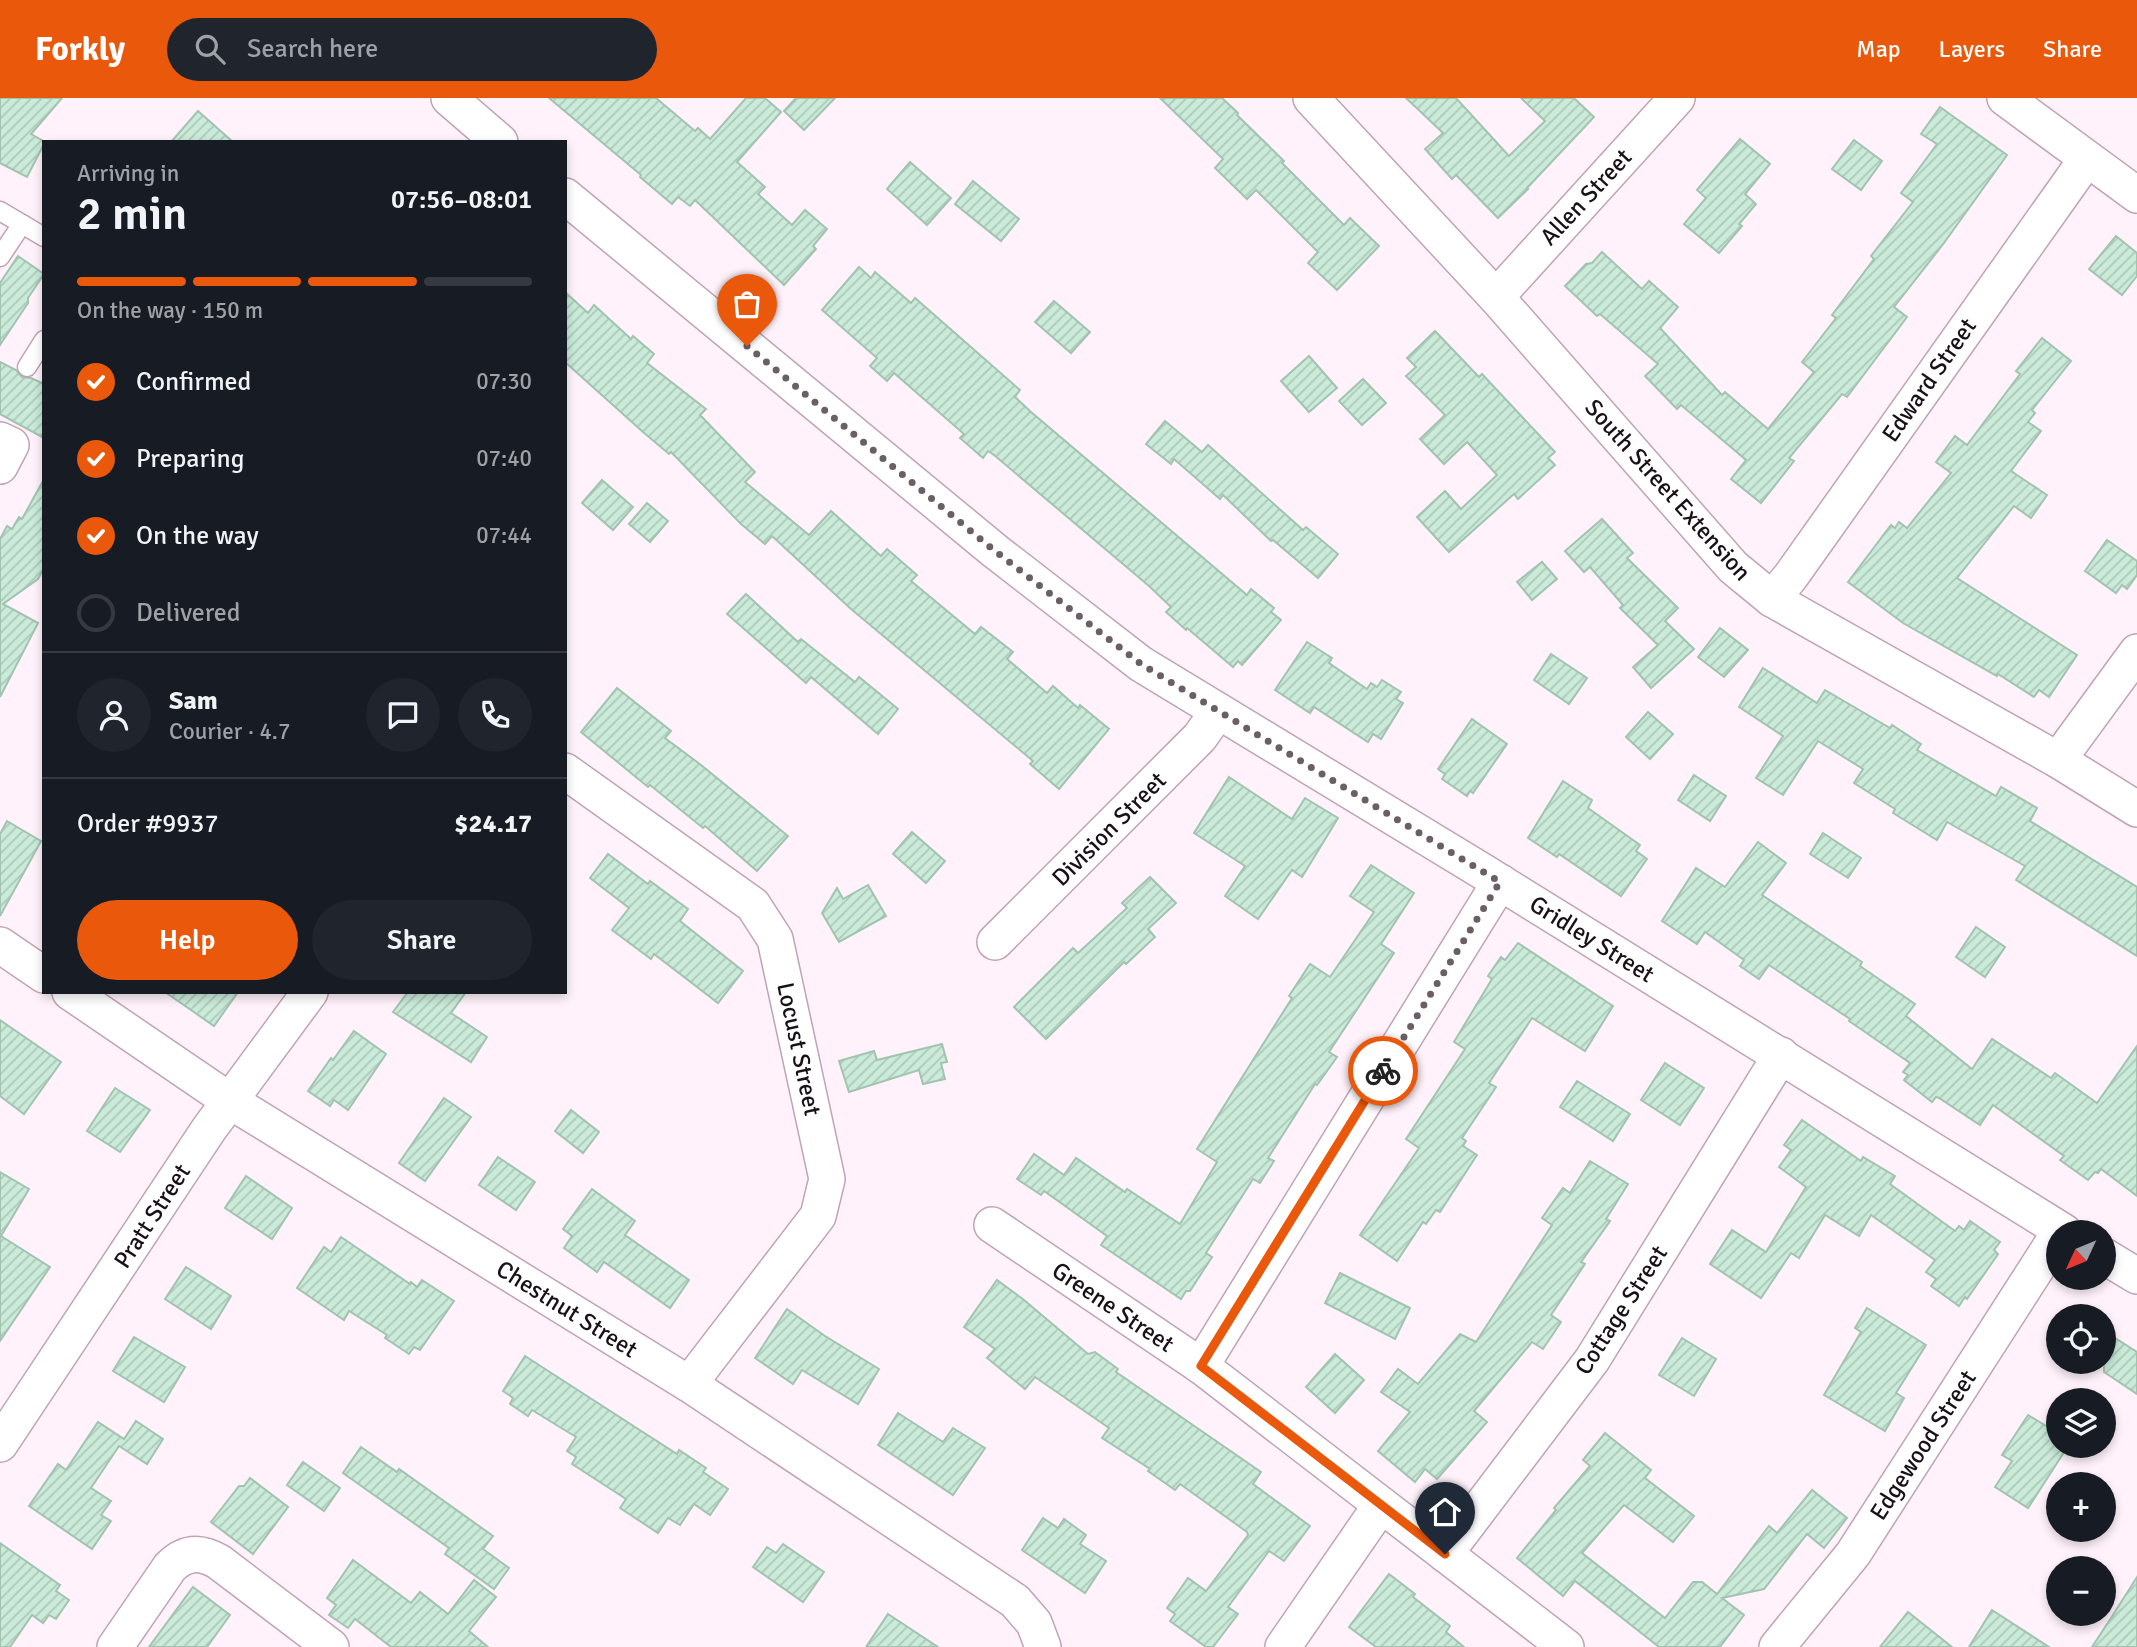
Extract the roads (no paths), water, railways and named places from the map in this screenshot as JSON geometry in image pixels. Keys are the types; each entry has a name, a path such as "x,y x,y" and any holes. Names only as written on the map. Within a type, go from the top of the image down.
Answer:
{"street":[{"path":"449,98 497,140"},
{"name":"South Street Extension","path":"1311,98 1496,297 1733,567 1772,599 2058,760 2137,809"},
{"name":"Allen Street","path":"1496,297 1677,98"},
{"path":"2005,98 2137,195"},
{"name":"Edward Street","path":"1772,599 2086,160"},
{"name":"Gridley Street","path":"567,198 995,551 1141,664 1781,1055 2046,1223"},
{"path":"0,440 11,445 0,466"},
{"path":"2058,760 2137,652"},
{"name":"Division Street","path":"995,942 1200,737 1218,711"},
{"name":"Locust Street","path":"567,772 753,905 768,928 775,939 827,1179 818,1216 690,1384"},
{"path":"1201,1366 1500,882"},
{"path":"0,945 42,974"},
{"name":"Chestnut Street","path":"73,994 230,1101 690,1384 1015,1601 1034,1623 1043,1645"},
{"name":"Pratt Street","path":"0,1444 230,1101 309,994"},
{"name":"Cottage Street","path":"1445,1554 1592,1360 1781,1055"},
{"name":"Greene Street","path":"992,1225 1201,1366 1566,1647"},
{"name":"Edgewood Street","path":"1777,1647 1853,1554 2046,1255"},
{"path":"2116,1263 2137,1276"},
{"path":"1283,1647 1381,1505"},
{"path":"116,1647 170,1567 179,1558 201,1554 219,1562 331,1647"}],"lane":[{"path":"0,211 42,236"},
{"path":"0,257 22,224"},
{"path":"27,367 42,343"}]}
